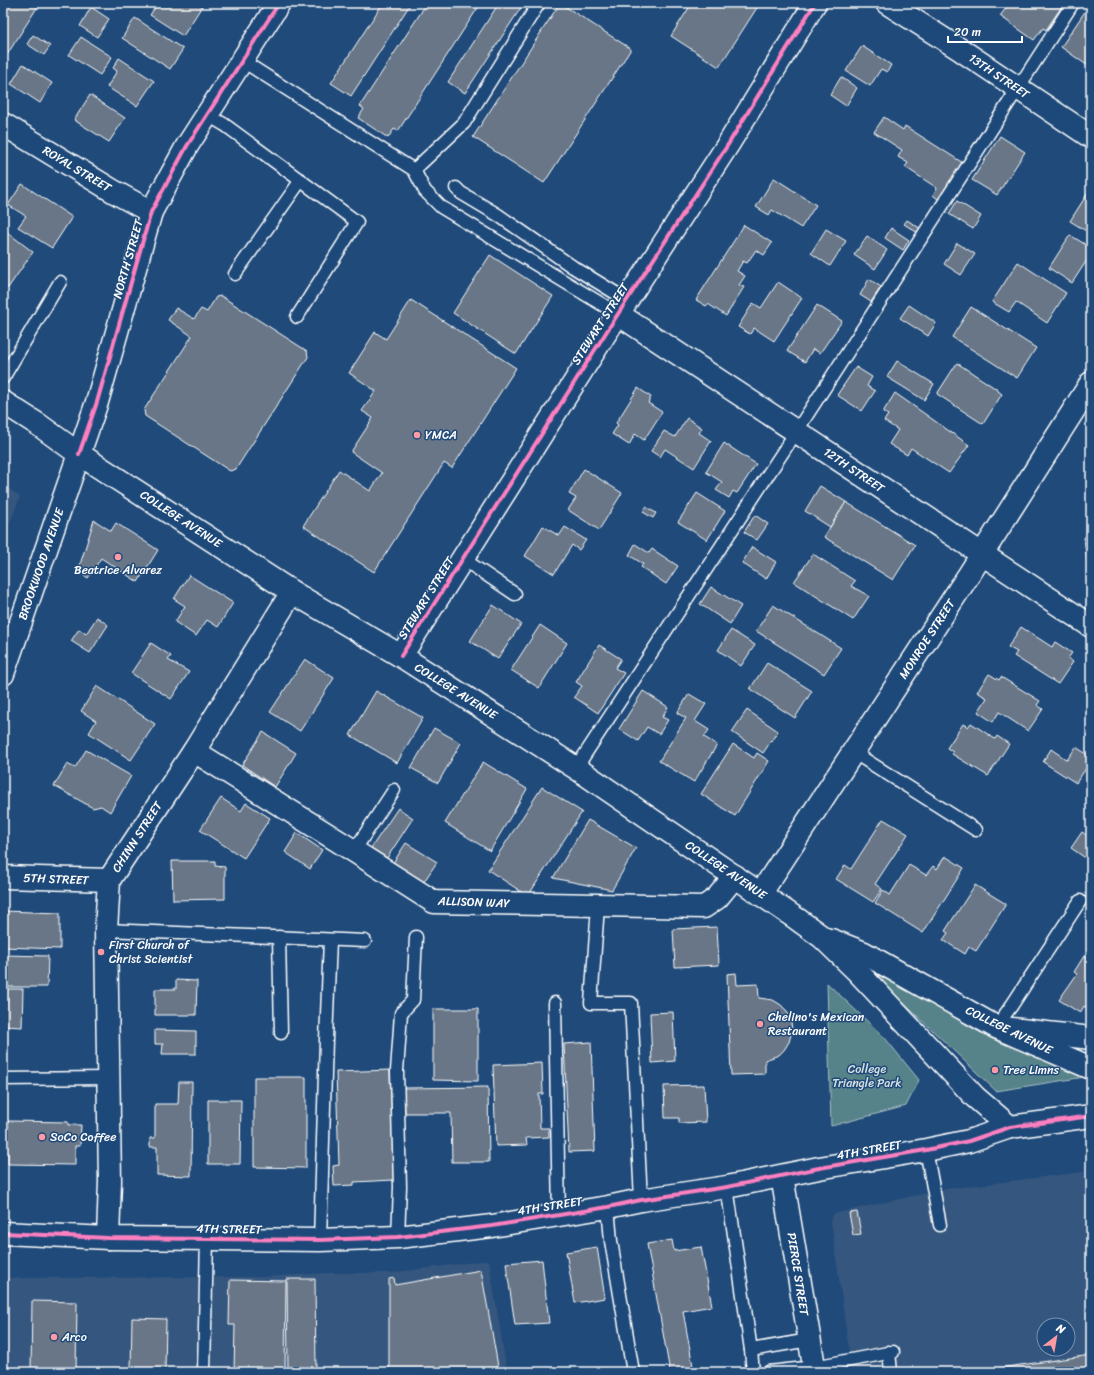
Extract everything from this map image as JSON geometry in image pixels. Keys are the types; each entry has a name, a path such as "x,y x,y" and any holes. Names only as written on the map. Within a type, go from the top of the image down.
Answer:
{"street":[{"name":"NORTH STREET","path":"79,454 97,402 151,212 187,146 279,3"},
{"name":"STEWART STREET","path":"401,656 622,307 729,143 815,3"},
{"name":"13TH STREET","path":"887,3 961,50 1091,137"},
{"name":"ROYAL STREET","path":"3,124 113,191 151,212"},
{"name":"12TH STREET","path":"622,307 796,432 1091,626"},
{"name":"MONROE STREET","path":"761,893 982,554 1091,383"},
{"name":"COLLEGE AVENUE","path":"3,402 39,425 79,454 292,592 401,656 576,768 761,893 822,937 856,970 975,1098 1010,1127"},
{"name":"BROOKWOOD AVENUE","path":"3,674 79,454"},
{"name":"CHINN STREET","path":"108,1238 110,1181 106,930 109,880 194,751 292,592"},
{"name":"ALLISON WAY","path":"194,751 434,902 704,907 717,898 735,876"},
{"name":"5TH STREET","path":"3,877 109,880"},
{"name":"COLLEGE AVENUE","path":"822,937 864,953 996,1027 1091,1068"},
{"path":"996,1027 1091,1038"},
{"name":"4TH STREET","path":"3,1233 108,1238 320,1240 398,1237 492,1226 608,1207 641,1200 727,1187 819,1168 926,1150 969,1141 1010,1127 1091,1116"},
{"name":"PIERCE STREET","path":"782,1176 814,1370"}],"lane":[{"path":"414,170 464,123 539,3"},
{"path":"576,768 796,432 1073,3"},
{"path":"241,60 414,170 425,191 441,207 622,307"},
{"path":"208,114 357,222 297,317"},
{"path":"235,274 301,180"},
{"path":"456,188 461,193 498,215 573,267 622,307"},
{"path":"3,378 60,282"},
{"path":"462,559 515,594"},
{"path":"853,752 976,830"},
{"path":"354,851 394,790"},
{"path":"996,1027 1080,901"},
{"path":"598,906 591,1003 631,1003 641,1200"},
{"path":"106,930 365,941"},
{"path":"279,937 281,1033"},
{"path":"398,1237 400,1187 397,1072 401,1013 413,1000 416,937"},
{"path":"320,1240 325,1048 330,940"},
{"path":"555,1003 558,1215"},
{"path":"3,1079 108,1078"},
{"path":"926,1150 940,1225"},
{"path":"727,1187 753,1372"},
{"path":"608,1207 611,1241 633,1372"},
{"path":"204,1372 207,1238"},
{"path":"751,1350 809,1340"},
{"path":"769,1372 814,1370 891,1352 891,1372"}],"shaded area":[{"path":"3,484 20,497 3,540"},
{"path":"1084,1172 1091,1206 1091,1372 852,1372 831,1221 833,1214 944,1189"},
{"path":"489,1260 507,1372 3,1372 4,1278 263,1277 329,1273 390,1273"}],"green space":[{"path":"861,957 965,1024 992,1039 1038,1058 1091,1076 996,1091 889,989"},
{"name":"College Triangle Park","path":"827,983 885,1038 919,1080 906,1106 831,1126"}],"building":[{"path":"3,3 40,3 3,61"},
{"path":"158,3 204,3 183,36 150,15"},
{"path":"383,3 411,3 351,96 331,83"},
{"path":"427,3 474,3 479,6 398,131 394,129 388,138 358,118 364,109 360,106"},
{"path":"499,3 524,3 465,93 448,82"},
{"path":"560,3 631,49 544,183 473,137"},
{"path":"692,3 760,3 719,67 671,36"},
{"path":"1018,3 1064,3 1046,30 1043,28 1034,40 1000,16 1009,4 1015,8"},
{"path":"1091,4 1091,68 1061,47"},
{"path":"91,7 109,19 97,37 80,26"},
{"path":"135,18 183,49 170,69 122,38"},
{"path":"33,35 50,46 44,55 27,44"},
{"path":"81,37 112,57 100,75 69,55"},
{"path":"862,46 891,65 887,72 881,69 870,86 846,71"},
{"path":"119,58 154,81 137,106 107,87 117,71 113,68"},
{"path":"23,64 52,83 40,103 11,84"},
{"path":"841,77 857,88 846,106 830,95"},
{"path":"90,95 125,118 109,142 74,120"},
{"path":"884,117 903,130 905,126 963,163 939,200 933,195 937,188 905,167 908,163 898,157 902,150 874,132"},
{"path":"1000,136 1025,152 997,195 972,180"},
{"path":"774,178 816,205 801,228 772,210 769,215 756,207"},
{"path":"22,184 72,217 52,248 18,227 26,216 8,205"},
{"path":"1091,188 1091,234 1070,221"},
{"path":"957,201 981,216 973,229 949,214"},
{"path":"907,220 921,229 918,233 904,224"},
{"path":"744,225 772,243 764,255 756,250 747,263 743,261 737,271 745,276 739,285 744,287 726,316 708,304 706,306 696,300"},
{"path":"891,228 909,240 903,250 885,238"},
{"path":"3,229 33,252 8,288 3,285"},
{"path":"826,229 846,241 830,266 811,253"},
{"path":"1070,235 1091,248 1091,254 1072,283 1049,268"},
{"path":"867,236 887,250 875,269 854,255"},
{"path":"957,243 975,254 961,275 944,264"},
{"path":"490,255 553,296 516,354 453,313"},
{"path":"1018,262 1066,293 1047,323 1016,302 1009,312 992,302"},
{"path":"869,279 881,287 871,302 860,295"},
{"path":"778,282 802,298 774,341 754,328 750,334 738,327 753,303 761,308"},
{"path":"221,296 307,351 308,357 236,469 230,471 145,416 144,410 192,336 168,320 176,308 194,319 201,309 207,312 216,297"},
{"name":"YMCA","path":"411,300 516,368 452,468 444,463 374,572 303,526 339,470 370,491 382,473 351,452 373,418 362,411 376,391 349,373 375,332 386,339"},
{"path":"817,305 842,321 820,353 813,349 805,362 787,351"},
{"path":"909,305 936,323 928,336 900,318"},
{"path":"971,307 1036,348 1017,378 952,337"},
{"path":"897,361 934,384 924,400 887,377"},
{"path":"957,363 1002,394 983,424 937,394"},
{"path":"856,367 872,377 867,386 875,391 862,411 837,395"},
{"path":"638,388 651,397 648,403 662,412 644,440 635,434 629,445 612,434 618,425 616,423"},
{"path":"895,393 969,445 949,473 911,448 907,455 889,444 898,430 884,421 888,415 883,412"},
{"path":"687,418 702,428 699,433 711,441 694,468 665,449 660,457 651,451 664,431 675,437"},
{"path":"724,443 756,464 737,493 733,491 729,498 716,490 722,482 706,472"},
{"path":"584,469 622,493 599,530 568,510 576,498 569,494"},
{"path":"820,486 846,502 830,527 805,511"},
{"path":"697,493 725,511 707,540 678,522"},
{"path":"846,502 915,545 893,580 824,537"},
{"path":"646,507 656,513 653,518 643,512"},
{"path":"755,515 768,524 757,540 744,532"},
{"path":"94,520 111,531 116,523 158,550 138,582 101,558 88,578 78,571"},
{"path":"1091,522 1091,563 1087,560 1084,538 1090,530 1087,528"},
{"path":"543,526 559,536 565,527 586,540 579,550 572,545 554,574 525,556"},
{"path":"635,544 649,553 652,549 678,566 666,584 641,567 643,564 629,555"},
{"path":"752,547 776,562 766,579 742,563"},
{"path":"813,554 855,581 851,586 869,596 853,620 794,582"},
{"path":"189,575 233,603 218,627 207,620 196,636 175,622 185,606 174,599"},
{"path":"711,587 741,606 730,624 700,604"},
{"path":"493,605 521,624 498,659 470,641"},
{"path":"773,605 841,648 824,674 756,631"},
{"path":"97,617 108,625 90,653 71,641 79,629 86,634"},
{"path":"540,625 567,643 539,688 511,670"},
{"path":"1021,627 1052,647 1055,642 1072,653 1068,658 1073,662 1058,684 1014,656 1017,652 1008,647"},
{"path":"731,630 755,645 741,666 718,650"},
{"path":"151,643 171,656 168,660 189,672 171,699 131,673"},
{"path":"599,645 621,659 615,668 624,673 598,713 574,697 582,686 576,682"},
{"path":"305,659 334,678 300,731 270,712"},
{"path":"767,663 812,691 795,718 750,689"},
{"path":"989,674 999,680 1001,677 1040,701 1037,705 1043,709 1028,731 999,712 993,722 978,712 987,698 977,692"},
{"path":"97,686 155,724 131,760 89,733 96,721 81,711"},
{"path":"376,691 423,718 397,763 350,735"},
{"path":"643,691 668,707 662,717 668,720 659,734 647,727 638,741 619,729"},
{"path":"689,694 706,704 695,721 709,730 704,737 717,745 694,782 659,761 686,718 677,713"},
{"path":"747,710 778,731 763,753 732,732"},
{"path":"971,723 995,739 997,736 1009,744 988,776 952,754 953,752 947,748 963,724 968,727"},
{"path":"434,728 461,743 438,783 411,768"},
{"path":"263,732 296,753 275,787 242,765"},
{"path":"733,744 754,758 757,753 769,761 735,816 701,794"},
{"path":"1076,747 1091,757 1091,761 1076,783 1043,762 1051,749 1067,760"},
{"path":"86,750 131,776 110,812 101,806 93,808 54,786 67,764 75,768"},
{"path":"483,762 527,789 490,851 445,823"},
{"path":"542,787 582,812 528,896 488,870"},
{"path":"221,798 241,811 246,803 270,818 244,858 200,830"},
{"path":"398,808 413,818 387,858 371,848"},
{"path":"883,819 908,834 875,884 882,889 873,902 836,879 845,865 851,869"},
{"path":"588,820 636,848 612,890 553,878"},
{"path":"1082,832 1091,838 1091,862 1071,848"},
{"path":"297,833 322,850 310,869 285,852"},
{"path":"406,843 437,862 423,883 393,863"},
{"path":"945,856 964,868 923,933 875,903 883,890 890,895 909,865 926,875 933,866 937,869"},
{"path":"172,861 215,861 215,866 225,867 225,899 173,900"},
{"path":"975,885 1006,904 976,951 969,947 965,954 943,940 948,933 945,931"},
{"path":"3,911 60,913 60,949 3,947"},
{"path":"717,927 719,965 675,967 673,929"},
{"path":"1091,954 1091,1011 1084,1006 1080,1013 1059,1000 1077,974 1074,972 1084,956 1088,958"},
{"path":"3,955 48,956 47,987 3,987"},
{"name":"Chelino's Mexican Restaurant","path":"736,973 737,985 758,984 759,998 773,1000 781,1005 787,1011 791,1021 792,1031 789,1042 779,1055 765,1060 765,1074 731,1075 727,974"},
{"path":"176,980 197,981 196,1015 155,1015 155,989 176,989"},
{"path":"3,989 23,989 22,1027 3,1026"},
{"path":"433,1009 478,1009 478,1081 433,1080"},
{"path":"673,1012 675,1061 652,1063 650,1013"},
{"path":"155,1030 196,1031 196,1054 162,1054 163,1044 155,1044"},
{"path":"591,1042 595,1151 569,1152 564,1044"},
{"path":"542,1063 543,1094 539,1094 540,1128 549,1128 549,1137 526,1138 527,1145 496,1146 493,1065"},
{"path":"390,1070 394,1180 354,1182 354,1185 334,1186 333,1166 339,1165 336,1072"},
{"path":"254,1077 306,1077 306,1168 254,1167"},
{"path":"179,1082 192,1082 191,1176 157,1175 157,1147 150,1147 150,1138 155,1138 155,1104 178,1104"},
{"path":"704,1085 706,1122 679,1123 679,1118 665,1118 664,1086"},
{"path":"488,1087 489,1162 452,1162 451,1113 405,1113 404,1088"},
{"path":"208,1100 241,1100 240,1164 208,1164"},
{"name":"SoCo Coffee","path":"8,1121 68,1122 68,1125 81,1125 80,1146 75,1146 75,1165 8,1164 8,1152 3,1152 3,1127 8,1127"},
{"path":"857,1212 861,1234 853,1235 849,1213"},
{"path":"672,1240 674,1251 701,1247 712,1306 683,1311 694,1372 670,1372 647,1244"},
{"path":"597,1247 605,1298 575,1303 566,1252"},
{"path":"542,1260 549,1323 515,1325 506,1263"},
{"path":"481,1270 499,1372 389,1372 389,1279 394,1278 395,1285"},
{"path":"287,1279 315,1279 316,1372 288,1372"},
{"path":"230,1280 286,1281 285,1372 234,1372 235,1325 229,1325"},
{"name":"Arco","path":"32,1301 77,1302 76,1372 31,1372"},
{"path":"132,1318 166,1319 165,1372 131,1372"},
{"path":"1091,1355 1091,1372 971,1372"}],"cycle path":[{"path":"79,454 97,402 151,212 187,146 279,3"},
{"path":"401,656 605,334 729,143 815,3"},
{"path":"3,1233 108,1238 320,1240 398,1237 492,1226 608,1207 641,1200 727,1187 819,1168 926,1150 969,1141 1010,1127 1091,1116"}],"place":[{"name":"YMCA","path":"417,435"},
{"name":"Beatrice Alvarez","path":"118,557"},
{"name":"First Church of Christ Scientist","path":"101,952"},
{"name":"Chelino's Mexican Restaurant","path":"760,1024"},
{"name":"Tree Limns","path":"995,1070"},
{"name":"SoCo Coffee","path":"42,1137"},
{"name":"Arco","path":"54,1337"}]}
